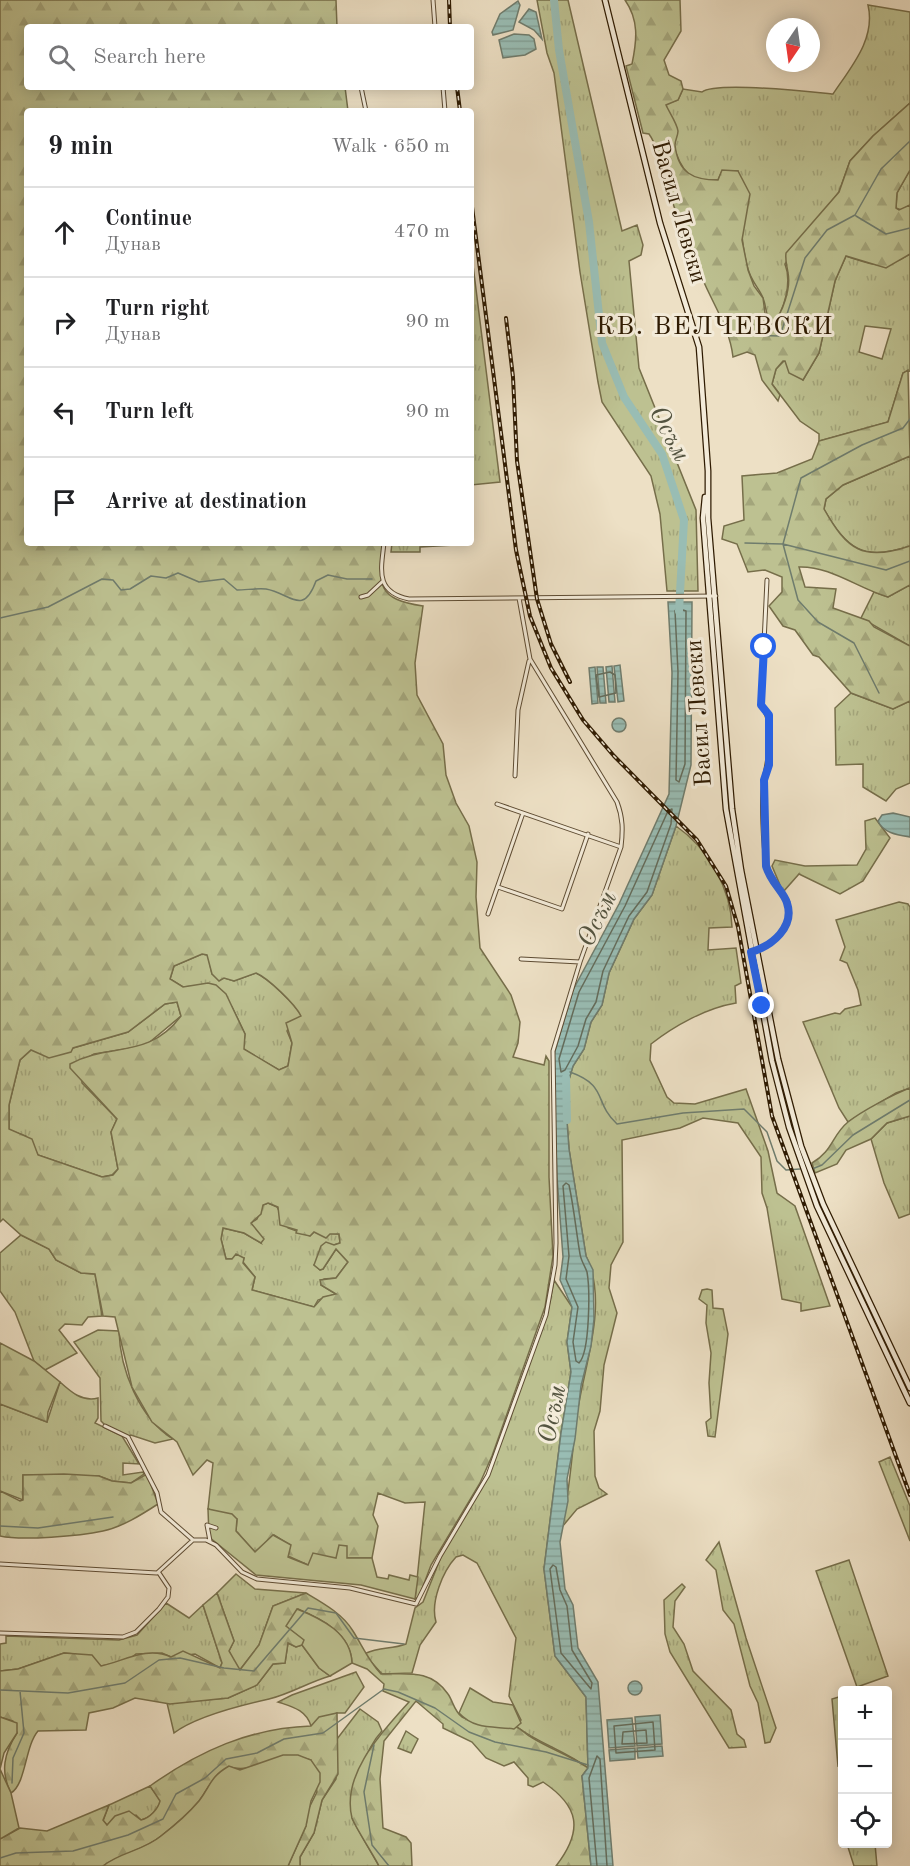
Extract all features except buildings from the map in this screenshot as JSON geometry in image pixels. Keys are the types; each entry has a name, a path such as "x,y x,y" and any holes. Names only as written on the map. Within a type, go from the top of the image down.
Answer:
{"main road":[{"name":"Васил Левски","path":"605,0 660,223 699,347 708,471 703,518 713,596 732,809 754,951"},
{"path":"754,951 778,1059 801,1146 840,1244 910,1388"},
{"path":"754,951 783,1107 806,1177 830,1236 910,1403"}],"street":[{"path":"433,0 435,24"},
{"path":"362,90 366,108"},
{"path":"443,90 445,108"},
{"path":"384,546 381,568 383,581 391,592 409,599 713,596"},
{"path":"754,951 776,939 789,919 787,902 770,877 765,845 764,780 769,765 769,715 761,705 767,580"},
{"path":"361,597 368,595 383,581"},
{"path":"216,1528 207,1525 210,1541 243,1572 257,1579 350,1588 410,1603 419,1601 429,1575 488,1475 546,1315 555,1265 556,1243 553,1051 580,962 621,847 622,816 617,802 530,659 519,598"},
{"path":"515,776 518,710 530,659"},
{"path":"497,804 621,847"},
{"path":"488,914 523,813"},
{"path":"498,887 562,909 588,834"},
{"path":"522,959 580,962"},
{"path":"105,1426 128,1437 157,1493 161,1512 194,1540 210,1541"},
{"path":"0,1564 125,1573 159,1572 194,1540"},
{"path":"0,1633 91,1638 129,1635 143,1625 168,1597 169,1588 159,1572"}],"green space":[{"path":"0,0 336,0 337,24 24,24 24,90 345,90 348,108 24,108 24,546 383,546 381,580 384,588 397,599 423,606 415,663 417,695 443,744 446,775 456,803 469,826 477,862 476,897 480,948 511,995 520,1022 518,1043 513,1057 544,1065 546,1056 549,1061 549,1177 553,1256 545,1307 492,1456 480,1483 431,1565 419,1597 415,1599 425,1502 405,1503 378,1493 373,1515 378,1526 372,1558 337,1558 308,1565 288,1556 290,1545 274,1535 255,1552 236,1531 237,1519 208,1509 213,1463 207,1460 193,1475 177,1442 152,1422 132,1387 115,1317 103,1316 95,1274 81,1273 56,1260 49,1249 21,1235 3,1219 0,1222","holes":["202,954 207,955 212,974 219,981 224,978 234,981 256,973 274,986 298,1011 301,1016 286,1023 292,1043 288,1066 279,1070 244,1049 245,1034 226,994 216,985 208,983 183,987 170,979 174,966","177,1002 181,1016 168,1030 155,1039 142,1045 85,1057 70,1064 70,1068 117,1119 111,1132 118,1169 113,1175 102,1177 38,1155 32,1139 9,1129 9,1105 20,1060 31,1050 49,1058 71,1052 73,1048 128,1032 165,1004","268,1203 278,1207 280,1225 297,1230 296,1233 310,1236 314,1232 326,1238 330,1234 339,1234 340,1243 334,1245 326,1242 321,1246 314,1265 320,1270 323,1269 336,1249 348,1262 336,1278 320,1280 321,1285 336,1294 323,1297 314,1307 252,1290 255,1277 243,1263 244,1258 236,1254 232,1259 226,1259 221,1239 223,1228 244,1233 261,1243 264,1239 251,1223 261,1214 263,1205"]},
{"path":"537,0 568,0 622,231 637,225 643,245 641,255 629,261 639,368 696,510 698,591 667,591 660,514 651,476 602,402 580,272 554,73 547,53"},
{"path":"625,0 680,0 681,31 664,60 669,75 681,81 683,89 678,100 666,105 678,131 675,145 677,155 679,162 688,173 701,178 718,180 722,170 738,171 750,194 742,240 748,270 754,286 763,298 765,313 772,325 780,314 787,293 789,279 786,253 839,192 850,161 873,136 910,103 910,170 897,193 896,208 899,210 910,205 910,254 886,268 846,256 835,281 819,353 803,380 789,373 785,361 776,369 772,384 780,395 778,401 762,380 755,355 747,352 733,357 725,327 674,207 654,142 649,134 643,133 626,66 632,64 636,30 633,15"},
{"path":"868,5 910,12 910,103 873,136 850,161 839,192 785,264 788,279 786,296 777,319 772,325 763,298 749,273 745,257 738,171 722,171 718,180 696,179 687,172 677,155 666,104 678,100 683,89 702,92 725,87 744,87 833,94 854,63 865,41 870,17"},
{"path":"910,170 910,205 901,210 896,208 897,193"},
{"path":"910,254 910,371 903,373 888,422 819,441 819,434 800,421 772,384 776,369 785,360 803,380 819,353 835,281 846,256 878,265 893,263","holes":["865,326 891,329 882,359 859,352"]},
{"path":"474,273 500,482 474,485"},
{"path":"908,370 910,456 843,485 826,499 824,509 841,534 858,549 880,553 910,546 910,585 888,597 822,570 799,567 805,587 836,589 833,608 869,621 874,627 910,646 910,701 893,709 851,693 819,657 813,655 795,630 783,626 769,606 782,592 782,577 765,570 748,572 737,544 722,539 724,526 744,520 742,476 777,473 812,459 819,441 888,422 903,373"},
{"path":"910,456 910,546 880,553 868,552 849,543 832,523 824,509 826,499 843,485"},
{"path":"392,546 437,546 420,547 420,552 391,552"},
{"path":"910,585 910,646 861,618 874,592 888,597"},
{"path":"851,693 893,709 910,701 910,783 896,789 886,801 863,787 863,764 836,765 835,708"},
{"path":"875,818 890,838 863,881 840,894 799,874 783,892 772,866 775,860 805,866 857,865 866,849 865,821"},
{"path":"676,826 688,835 708,858 722,884 731,913 732,927 709,928 708,950 736,948 741,983 735,986 736,1003 702,1013 670,1031 651,1044 650,1060 667,1097 674,1103 695,1104 746,1089 768,1151 777,1193 795,1206 830,1306 801,1311 801,1303 782,1299 767,1208 762,1193 761,1157 738,1123 703,1118 680,1128 622,1140 623,1242 611,1265 609,1288 617,1313 604,1365 600,1411 594,1431 595,1476 599,1488 607,1494 577,1509 562,1527 577,1414 595,1314 593,1274 586,1256 569,1149 565,1093 573,1066 584,1049 591,1022 602,1005 609,973 634,919 652,895"},
{"path":"899,902 908,904 910,907 910,1088 896,1093 848,1122 839,1108 803,1022 835,1013 840,1014 845,1009 861,1005 858,990 847,963 840,960 845,947 836,920"},
{"path":"202,954 208,955 212,974 234,981 256,973 288,998 299,1011 302,1016 291,1022 287,1031 292,1043 288,1066 279,1070 243,1049 245,1034 232,1007 194,986 183,987 170,979 174,966"},
{"path":"177,1002 181,1016 145,1046 94,1054 82,1061 82,1083 117,1119 111,1132 118,1169 112,1175 102,1177 38,1155 26,1136 9,1130 9,1105 20,1060 31,1050 73,1048 128,1032 165,1004"},
{"path":"910,1088 910,1116 887,1123 871,1139 846,1150 837,1164 815,1173 812,1163 824,1153 848,1122 878,1103"},
{"path":"910,1116 910,1214 899,1218 884,1183 871,1139 887,1123"},
{"path":"268,1203 277,1207 288,1228 310,1236 314,1232 339,1234 340,1243 334,1245 314,1265 320,1270 323,1269 336,1249 348,1262 336,1278 324,1279 321,1285 336,1294 318,1300 314,1307 252,1290 255,1277 243,1262 244,1258 226,1259 221,1239 223,1228 244,1233 261,1243 251,1223 257,1219 263,1205"},
{"path":"21,1235 49,1249 56,1260 81,1273 95,1274 102,1316 88,1317 82,1325 65,1324 59,1330 77,1353 45,1370 34,1361 15,1312 0,1291 0,1253"},
{"path":"554,1280 572,1307 567,1342 571,1372 544,1569 555,1656 586,1697 588,1768 517,1727 521,1720 509,1696 516,1638 477,1563 463,1555 456,1557 442,1578 436,1596 436,1622 420,1645 412,1673 382,1674 364,1654 406,1644 415,1608 423,1602 443,1552 488,1474 548,1311"},
{"path":"702,1290 712,1290 713,1308 723,1309 728,1334 715,1437 708,1436 706,1422 711,1418 709,1383 711,1353 706,1323 707,1305 699,1299"},
{"path":"98,1330 119,1331 123,1361 141,1406 150,1419 173,1439 155,1443 131,1435 127,1437 109,1429 101,1421 100,1378 74,1342"},
{"path":"0,1343 34,1361 60,1382 48,1412 47,1422 0,1404"},
{"path":"60,1382 82,1397 98,1398 98,1418 95,1423 122,1436 139,1464 123,1463 123,1475 143,1472 144,1474 131,1483 112,1481 99,1476 23,1475 23,1500 0,1491 0,1404 47,1422"},
{"path":"890,1457 910,1506 910,1541 879,1462"},
{"path":"147,1474 158,1504 124,1524 103,1531 51,1537 0,1536 0,1491 20,1501 23,1500 23,1475 99,1476 112,1481 131,1483"},
{"path":"208,1509 232,1514 237,1519 236,1531 255,1552 273,1535 291,1545 288,1557 308,1565 313,1553 336,1558 339,1545 347,1546 347,1558 372,1558 377,1577 388,1579 389,1575 409,1580 410,1575 418,1577 415,1599 361,1585 256,1575 209,1537"},
{"path":"719,1542 746,1638 776,1728 770,1742 765,1743 758,1703 750,1686 734,1624 723,1610 716,1570 706,1560"},
{"path":"849,1560 888,1676 857,1686 816,1571"},
{"path":"236,1574 255,1589 306,1593 273,1606 259,1645 239,1671 229,1651 234,1641 217,1593"},
{"path":"682,1584 685,1587 675,1601 673,1627 684,1644 693,1671 731,1710 737,1734 744,1740 746,1747 729,1748 670,1652 665,1634 664,1600"},
{"path":"217,1593 234,1641 229,1651 240,1670 259,1645 273,1606 306,1593 344,1619 381,1674 410,1674 434,1680 450,1697 462,1717 476,1722 516,1727 588,1768 582,1776 591,1866 556,1866 571,1841 574,1820 564,1800 555,1791 543,1782 533,1787 528,1785 528,1778 514,1762 504,1766 486,1758 472,1742 443,1728 443,1724 416,1701 384,1741 380,1779 383,1828 406,1837 411,1843 412,1866 379,1866 352,1818 350,1802 352,1786 358,1770 376,1740 409,1702 383,1691 384,1684 367,1669 352,1663 347,1644 334,1629 298,1609 287,1626 305,1640 302,1645 296,1647 288,1643 285,1663 273,1664 257,1685 228,1698 170,1704 135,1698 113,1708 89,1713 86,1730 38,1731 30,1746 20,1782 11,1793 5,1778 5,1763 6,1755 17,1733 13,1721 0,1717 0,1671 18,1669 64,1653 92,1655 101,1666 144,1654 162,1654 171,1657 183,1651 220,1668 222,1663 203,1605"},
{"path":"166,1603 189,1618 203,1605 222,1663 220,1668 195,1654 171,1657 162,1653 136,1654 127,1661 101,1666 75,1654 64,1653 18,1669 0,1671 0,1644 6,1643 6,1636 119,1640 137,1635"},
{"path":"297,1609 334,1628 346,1643 352,1663 330,1676 319,1668 302,1645 304,1640 286,1626"},
{"path":"288,1643 296,1647 302,1645 319,1668 330,1676 277,1697 206,1717 174,1733 167,1703 228,1698 257,1685 273,1664 285,1663"},
{"path":"356,1672 364,1687 345,1713 337,1713 311,1726 302,1713 278,1702 292,1695"},
{"path":"470,1688 493,1702 513,1705 521,1723 514,1729 478,1725 465,1718 459,1713"},
{"path":"838,1697 838,1766 832,1699"},
{"path":"360,1709 378,1722 382,1731 370,1749 360,1771 352,1817 379,1866 300,1866 300,1857 314,1833 322,1800 336,1779 337,1739"},
{"path":"337,1713 338,1774 322,1800 314,1833 300,1857 300,1866 288,1866 306,1826 308,1810 317,1792 311,1760 288,1757 250,1767 229,1767 214,1778 195,1806 166,1832 147,1845 103,1866 0,1866 0,1839 20,1828 47,1831 109,1805 103,1820 107,1825 115,1816 129,1811 141,1820 144,1819 153,1813 160,1801 150,1786 187,1762 246,1737 267,1731 311,1726 319,1717"},
{"path":"0,1717 17,1723 17,1733 4,1753 0,1769"},
{"path":"406,1731 418,1739 411,1753 398,1748"},
{"path":"283,1755 298,1755 311,1760 320,1773 320,1782 311,1801 306,1826 288,1866 103,1866 147,1845 166,1832 190,1811 214,1778 229,1766 240,1770"},
{"path":"0,1769 11,1793 19,1828 0,1839"},
{"path":"150,1786 161,1801 150,1815 141,1820 136,1815 107,1825 103,1821 109,1805"},
{"path":"848,1848 875,1848 877,1866 854,1866"}],"water":[{"path":"518,1 520,5 513,30 493,35 492,32 500,14"},
{"path":"529,9 536,12 542,39 534,30 519,22"},
{"path":"514,34 529,35 534,39 536,49 525,55 503,58 499,40"},
{"path":"668,602 692,602 691,765 676,826 652,895 634,919 609,973 602,1005 591,1022 584,1049 573,1066 565,1093 569,1149 586,1256 593,1270 594,1319 591,1346 581,1386 575,1439 567,1479 568,1501 560,1542 565,1589 573,1605 578,1648 598,1682 613,1866 591,1866 582,1776 588,1768 586,1697 555,1656 544,1569 571,1372 567,1342 572,1307 560,1280 563,1257 557,1177 553,1058 573,990 619,904 669,794 672,673"},
{"path":"620,665 624,701 618,702 614,666"},
{"path":"612,666 615,702 609,702 606,667"},
{"path":"595,667 598,703 592,704 589,668"},
{"path":"597,667 603,667 606,703 600,703"},
{"path":"619,718 624,720 626,725 624,730 619,732 614,730 612,725 614,720"},
{"path":"893,813 910,817 910,837 891,833 880,825 878,821 882,815"},
{"path":"635,1681 640,1683 642,1688 640,1693 635,1695 630,1693 628,1688 630,1683"},
{"path":"660,1715 662,1744 637,1746 635,1717"},
{"path":"632,1718 635,1746 609,1748 607,1720"},
{"path":"662,1746 663,1756 638,1758 637,1748"},
{"path":"635,1748 635,1759 610,1761 609,1750"}],"waterway":[{"name":"Осъм","path":"554,0 559,50 589,222 602,343 624,397 662,454 684,520 679,611"},
{"path":"751,335 780,336 805,258 827,230 855,215 881,169 910,141"},
{"path":"856,216 886,234 910,228"},
{"path":"745,543 783,544 801,478 862,445 903,428 910,419"},
{"path":"879,693 854,643 818,622 798,600 783,544 886,570 910,561"},
{"path":"0,618 48,607 102,579 113,580 121,590 130,589 151,576 166,578 178,573 199,582 224,579 237,590 266,589 295,600 306,598 316,581 328,575 347,579 372,579"},
{"path":"570,1072 582,1077 596,1089 605,1109 617,1124 683,1113 744,1109 767,1132 777,1161 786,1170 800,1169"},
{"name":"Осъм","path":"566,1078 567,1120"},
{"path":"812,1169 822,1165 853,1135 910,1100"},
{"path":"0,1526 38,1528 113,1517"},
{"path":"0,1690 68,1693 125,1683 159,1660 180,1658 224,1668 254,1671 308,1608 336,1613 354,1638 404,1644"},
{"path":"0,1858 16,1853 73,1851 128,1835 163,1819 176,1794 205,1778 226,1759 257,1753 284,1739 323,1733 384,1689 398,1692 435,1708 469,1732 495,1742 546,1752 588,1765"},
{"path":"12,1783 13,1758 24,1733 20,1691"},
{"path":"374,1745 364,1792 372,1845 389,1866"}],"railway":[{"path":"449,0 450,24"},
{"path":"457,90 460,108"},
{"path":"474,222 516,550 530,616 551,668 583,720 614,756 697,840 726,886 738,927 772,1116 910,1495"},
{"path":"506,318 513,377 517,461 537,599 551,644 570,682"}],"district":[{"name":"КВ. ВЕЛЧЕВСКИ","path":"715,327"}],"route":[{"path":"762,1006 751,952 776,939 786,927 789,919 787,902 776,888 766,866 764,780 769,765 769,715 761,705 764,647"}]}
